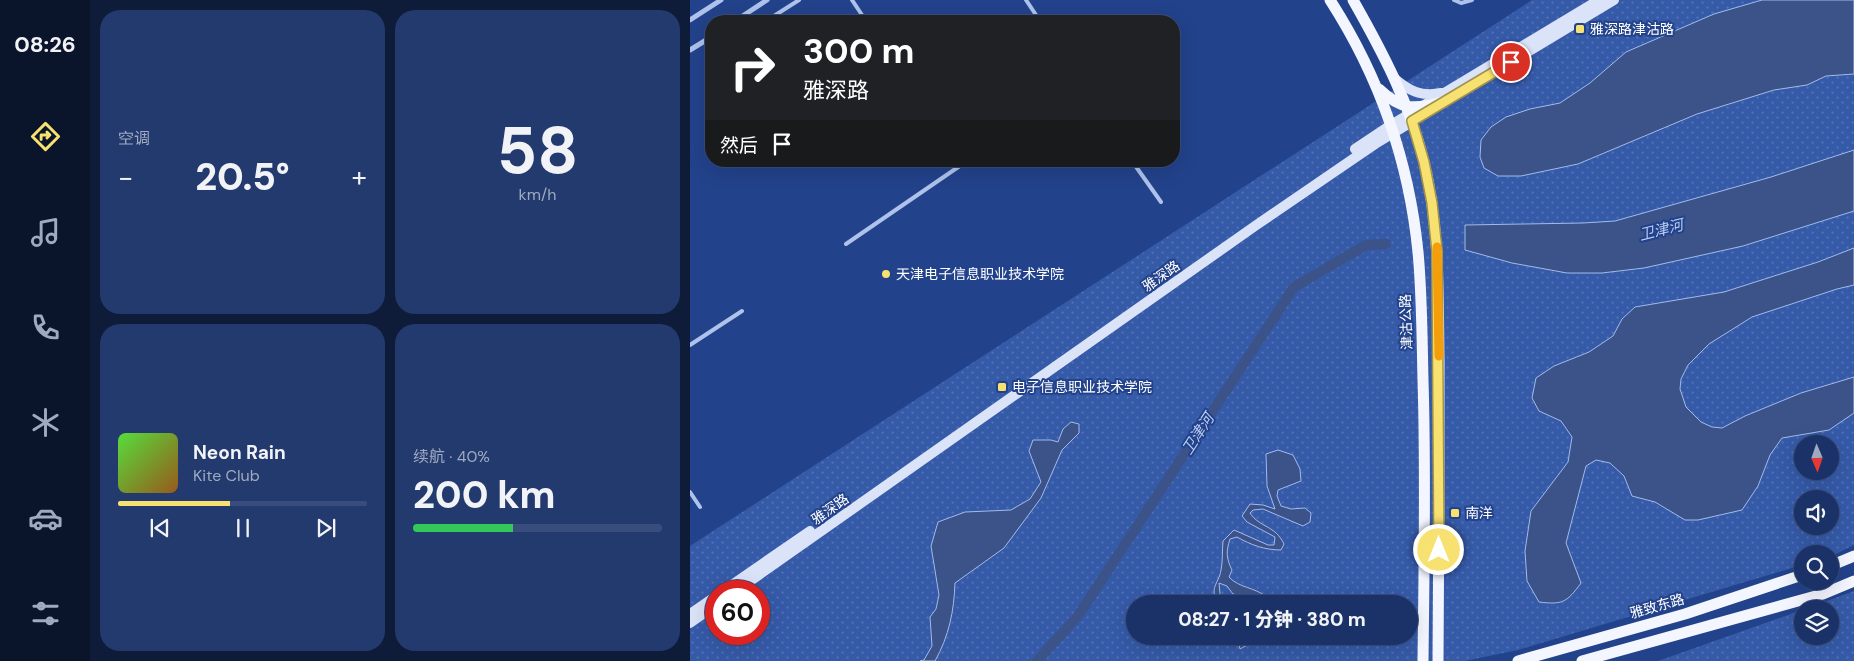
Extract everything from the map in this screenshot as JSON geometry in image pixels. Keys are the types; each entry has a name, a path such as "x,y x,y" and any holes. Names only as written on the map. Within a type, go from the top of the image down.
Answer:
{"main road":[{"name":"津沽公路","path":"1330,0 1355,42 1376,86 1392,129 1413,214 1420,288 1425,458 1423,661"},
{"path":"1353,0 1375,38 1410,114 1429,187 1437,251 1440,458 1438,661"},
{"path":"1376,86 1393,102 1410,114"},
{"path":"1410,114 1444,97"},
{"path":"1839,562 1854,556"},
{"name":"雅致东路","path":"1518,661 1685,614 1794,578"},
{"path":"1582,661 1823,594 1854,581"}],"street":[{"path":"690,19 721,0"},
{"path":"744,15 767,0"},
{"name":"雅深路","path":"1444,97 1599,0"},
{"name":"雅深路","path":"752,580 1255,226 1392,129 1410,114 1444,97 1614,0"},
{"path":"690,50 705,40"},
{"path":"1394,78 1405,87 1422,94 1444,97"},
{"name":"雅深路","path":"739,580 1392,129"},
{"path":"690,614 705,604"},
{"path":"690,623 705,613"}],"lane":[{"path":"775,15 799,0"},
{"path":"852,0 862,15"},
{"path":"1026,0 1036,15"},
{"path":"1454,0 1461,3 1472,0"},
{"path":"1136,167 1160,202"},
{"path":"846,244 958,168"},
{"path":"690,345 742,311"},
{"path":"690,492 700,508"}],"shaded area":[{"path":"1532,0 1854,0 1854,545 1839,552 1839,545 1794,545 1794,567 1518,650 1465,661 690,661 690,546"},
{"path":"1854,591 1854,661 1658,661 1794,613 1794,645 1839,645 1839,600 1830,600"}],"water":[{"path":"1762,0 1854,0 1854,74 1826,76 1807,85 1774,90 1697,114 1578,164 1521,176 1498,176 1484,168 1480,157 1481,140 1491,127 1506,117 1530,109 1560,103 1590,83 1626,52 1714,14"},
{"path":"1854,150 1854,211 1743,246 1644,268 1602,273 1567,273 1512,263 1465,250 1465,225 1615,221 1771,177"},
{"path":"1854,248 1854,285 1752,317 1709,344 1688,365 1681,379 1680,389 1686,407 1701,422 1712,427 1722,428 1745,416 1801,393 1854,377 1854,413 1829,430 1782,438 1770,455 1758,486 1742,510 1698,520 1685,520 1655,502 1632,496 1624,476 1610,463 1596,460 1586,466 1566,543 1581,583 1564,601 1554,603 1539,602 1527,581 1525,551 1531,511 1568,462 1572,437 1561,421 1539,411 1532,398 1536,378 1554,366 1589,352 1613,336 1622,319 1635,307 1724,292 1818,262"},
{"path":"1071,422 1079,424 1079,433 1062,450 1041,498 1004,548 955,583 950,623 940,652 935,661 920,661 924,660 932,646 930,617 936,609 939,595 931,546 938,522 965,512 1011,510 1030,499 1041,482 1029,451 1033,440 1058,442 1063,429"},
{"path":"1278,450 1293,455 1300,469 1301,481 1278,490 1277,496 1281,506 1291,509 1305,508 1311,513 1310,522 1303,526 1263,509 1253,510 1250,513 1254,518 1276,533 1284,544 1281,550 1275,550 1258,546 1237,537 1230,539 1227,554 1232,570 1229,577 1233,581 1263,595 1233,594 1227,586 1219,583 1220,595 1214,595 1214,590 1221,570 1223,541 1234,530 1268,545 1274,545 1275,537 1247,522 1242,516 1250,504 1263,505 1275,509 1267,486 1266,454"},
{"path":"1239,645 1247,645 1240,649"}],"waterway":[{"name":"卫津河","path":"1037,661 1078,616 1294,287 1366,245 1386,244"}],"slow traffic":[{"path":"1437,247 1439,356"}],"place":[{"name":"雅深路津沽路","path":"1580,29"},
{"name":"天津电子信息职业技术学院","path":"886,274"},
{"name":"电子信息职业技术学院","path":"1002,387"},
{"name":"南洋","path":"1455,513"}],"route":[{"path":"1439,550 1440,458 1437,251 1432,203 1424,162 1412,121 1511,62"}]}
